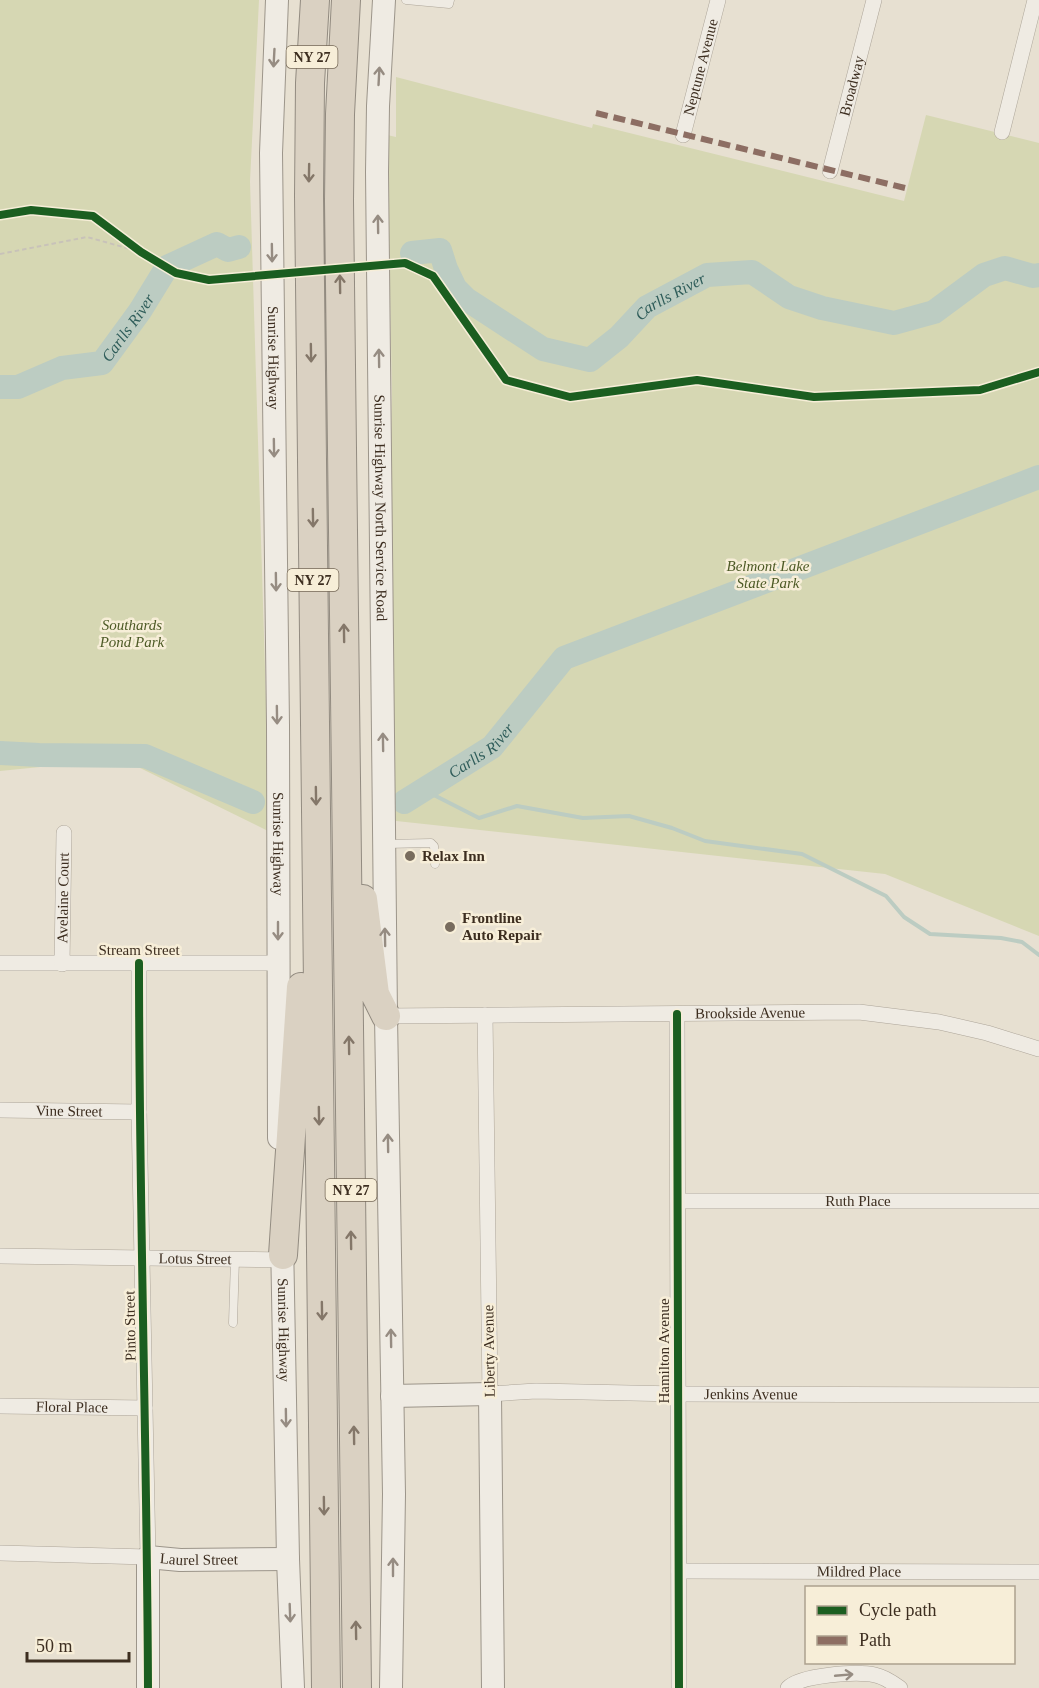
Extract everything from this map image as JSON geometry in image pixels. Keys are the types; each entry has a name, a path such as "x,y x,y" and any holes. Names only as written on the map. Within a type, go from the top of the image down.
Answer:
{"highway":[{"name":"NY 27","path":"315,0 310,82 309,196 326,1688"},
{"name":"NY 27","path":"346,0 339,170 357,1688"},
{"path":"345,691 361,813 366,924 375,994 386,1016"},
{"path":"283,1257 303,951 316,848"}],"main road":[{"name":"Sunrise Highway","path":"277,0 271,163 278,725 280,1216 283,1257 288,1559 293,1688"},
{"name":"Sunrise Highway North Service Road","path":"384,0 378,106 377,184 386,1016"},
{"path":"386,1016 394,1522 391,1688"},
{"name":"Jenkins Avenue","path":"392,1396 490,1394"},
{"name":"Liberty Avenue","path":"490,1394 493,1688"},
{"name":"Laurel Street","path":"148,1557 180,1560 288,1559"},
{"name":"Pinto Street","path":"148,1557 148,1688"}],"street":[{"name":"Neptune Avenue","path":"682,135 718,0"},
{"name":"Broadway","path":"830,171 874,0"},
{"path":"1002,132 1035,0"},
{"name":"Avelaine Court","path":"62,964 64,833"},
{"name":"Stream Street","path":"0,963 278,963"},
{"name":"Pinto Street","path":"139,963 139,1112 148,1557"},
{"name":"Brookside Avenue","path":"386,1016 859,1012 939,1022 987,1033 1039,1049"},
{"name":"Hamilton Avenue","path":"677,1014 679,1688"},
{"name":"Liberty Avenue","path":"485,1015 490,1394"},
{"name":"Vine Street","path":"0,1110 139,1112"},
{"name":"Ruth Place","path":"678,1202 1039,1202"},
{"name":"Lotus Street","path":"0,1256 235,1259 283,1257"},
{"name":"Jenkins Avenue","path":"490,1394 536,1391 678,1394 1039,1395"},
{"name":"Floral Place","path":"0,1407 145,1408"},
{"name":"Laurel Street","path":"0,1553 148,1557"},
{"name":"Mildred Place","path":"678,1571 1039,1572"},
{"path":"788,1688 793,1683 804,1680 847,1674 875,1675 900,1688"}],"lane":[{"path":"406,0 449,4 450,0"},
{"path":"384,844 431,843 434,846 435,864"},
{"path":"233,1323 235,1259"}],"path":[{"path":"0,254 87,237 141,252"},
{"path":"122,238 150,257"}],"green space":[{"name":"Southards Pond Park","path":"0,0 259,0 250,181 270,832 136,766 40,767 0,771"},
{"name":"Belmont Lake State Park","path":"396,77 592,128 593,124 904,201 926,115 1039,143 1039,936 885,874 387,820 392,393 387,135 396,137"}],"waterway":[{"name":"Carlls River","path":"0,387 18,387 62,368 102,363 140,311 167,267 217,244 228,250 239,247"},
{"name":"Carlls River","path":"412,253 440,250 455,288 466,299 543,349 590,360 619,337 647,307 707,275 752,272 789,297 822,308 894,323 934,312 984,275 1005,268 1033,276 1039,275"},
{"name":"Carlls River","path":"404,802 492,747 564,658 1039,477"},
{"path":"0,753 145,756 253,802"},
{"path":"424,790 479,818 517,806 583,818 629,816 672,828 705,841 802,854 886,896 904,917 930,934 1001,938 1022,942 1039,955"}],"marked path":[{"path":"596,113 909,189"}],"cycle path":[{"path":"0,215 31,210 93,216 141,252 176,273 209,280 405,263 433,276 506,380 570,397 697,380 814,397 980,390 1039,372"},
{"path":"139,963 148,1688"},
{"path":"677,1014 679,1688"}],"place":[{"name":"Relax Inn","path":"410,856"},
{"name":"Frontline Auto Repair","path":"450,927"}]}
